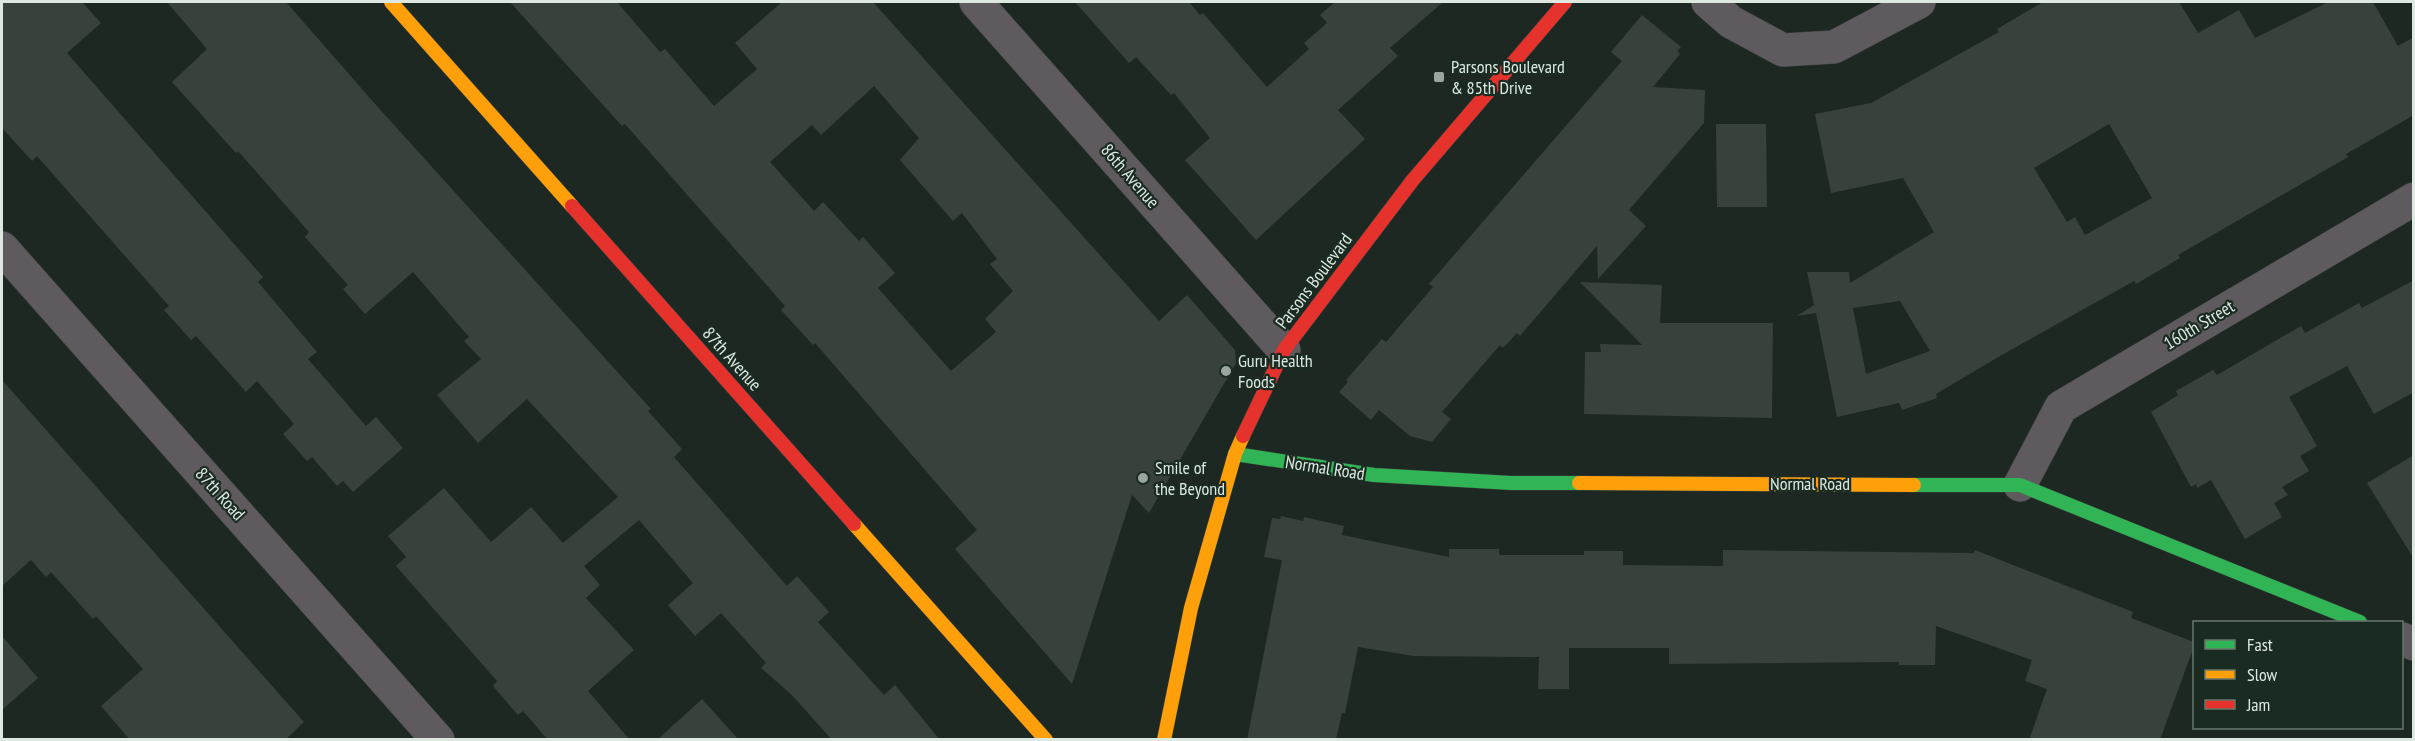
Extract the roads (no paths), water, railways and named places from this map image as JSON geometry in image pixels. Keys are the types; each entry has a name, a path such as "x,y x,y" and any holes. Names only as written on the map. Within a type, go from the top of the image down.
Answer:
{"street":[{"name":"87th Avenue","path":"391,2 1046,740"},
{"name":"86th Avenue","path":"976,2 1284,350"},
{"path":"1708,2 1731,22 1783,50 1834,47 1919,2"},
{"name":"Parsons Boulevard","path":"1164,740 1191,608 1235,454 1284,350 1412,181 1559,4"},
{"name":"160th Street","path":"2020,485 2061,407 2414,199"},
{"name":"87th Road","path":"2,248 438,740"},
{"name":"Normal Road","path":"1235,454 1374,475 1511,483 2020,485 2358,621"}],"place":[{"name":"Parsons Boulevard & 85th Drive","path":"1439,77"},
{"name":"Guru Health Foods","path":"1226,371"},
{"name":"Smile of the Beyond","path":"1143,478"}]}
